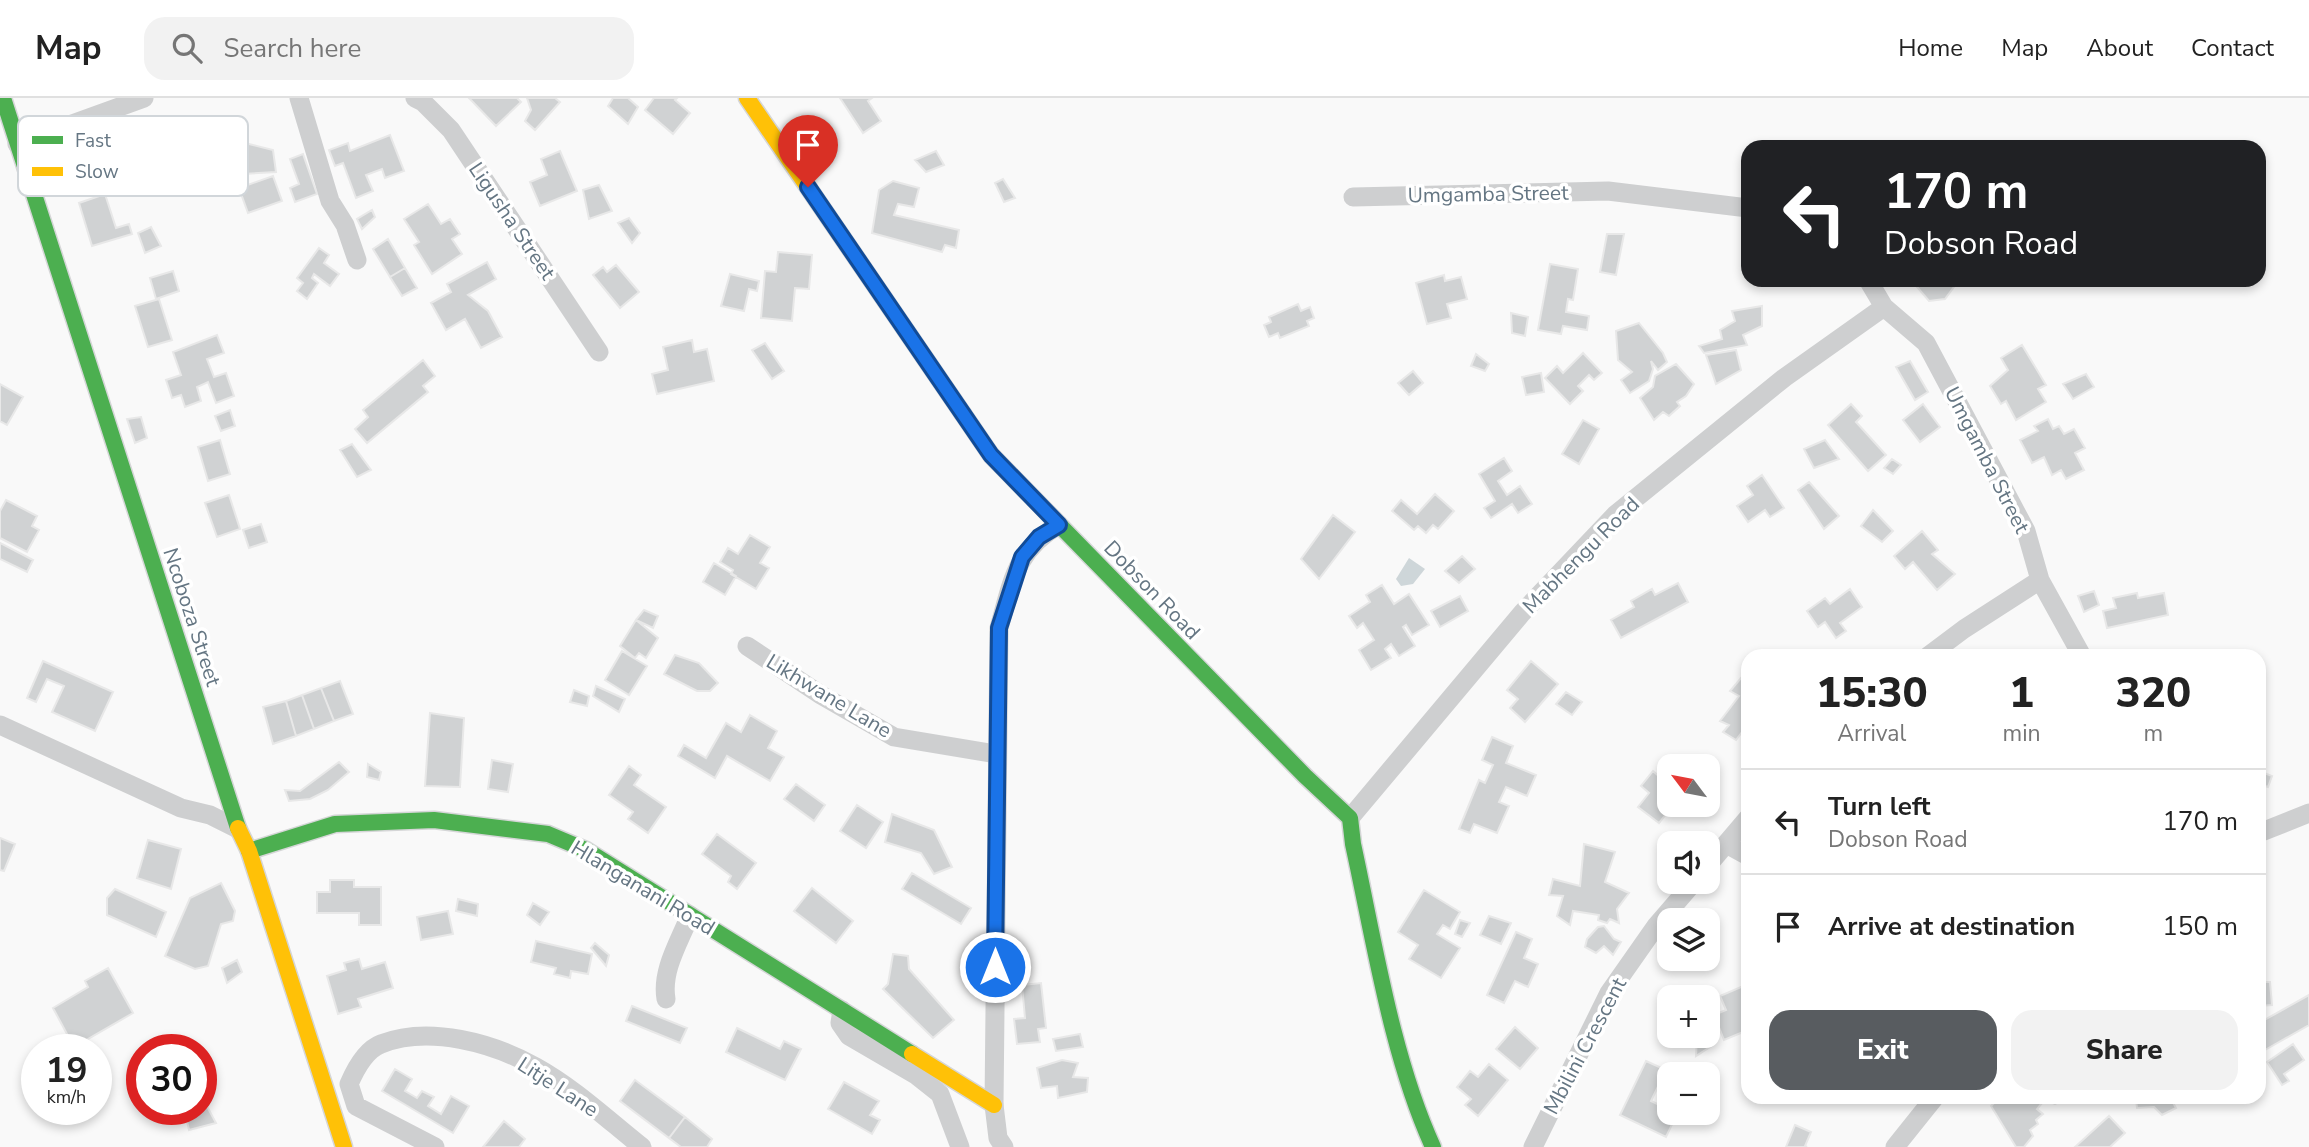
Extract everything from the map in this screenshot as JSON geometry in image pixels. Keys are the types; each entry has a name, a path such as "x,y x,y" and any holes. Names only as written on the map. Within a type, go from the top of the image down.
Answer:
{"street":[{"name":"Ncoboza Street","path":"3,98 18,147"},
{"path":"94,116 144,98"},
{"path":"299,98 330,201 345,225 357,260"},
{"name":"Ligusha Street","path":"415,98 423,102 451,130 599,352"},
{"name":"Dobson Road","path":"747,98 991,455 1305,776 1350,818"},
{"name":"Umgamba Street","path":"1353,197 1608,191 1741,207"},
{"name":"Ncoboza Street","path":"34,196 238,830 249,851 344,1147"},
{"name":"Umgamba Street","path":"1872,287 1884,307 1926,343 2025,531 2040,580 2078,649"},
{"name":"Mabhengu Road","path":"1350,818 1522,613 1615,515 1784,378 1884,307"},
{"path":"1004,1147 998,1138 994,1105 999,628 1022,557 1039,537 1059,525"},
{"path":"1937,649 2040,580"},
{"name":"Likhwane Lane","path":"747,646 821,695 894,737 996,754"},
{"path":"0,725 181,808 210,816 238,830"},
{"path":"2266,830 2309,813"},
{"path":"1350,818 1353,844 1391,1016 1421,1121 1433,1147"},
{"name":"Hlanganani Road","path":"249,851 335,824 434,820 548,834 586,850 994,1105"},
{"path":"1720,851 1741,826"},
{"path":"1726,844 1741,852"},
{"name":"Mbilini Crescent","path":"1533,1147 1609,993 1656,926 1683,894"},
{"path":"666,999 664,986 669,966 690,915"},
{"path":"842,1010 840,1023 849,1036 916,1075 940,1094 960,1147"},
{"name":"Litje Lane","path":"435,1147 356,1106 349,1084 358,1064 379,1044 420,1036 461,1041 498,1050 545,1074 642,1147"},
{"path":"1895,1147 1929,1104"}],"shaded area":[{"path":"1409,558 1425,569 1413,584 1401,586 1396,579"}],"building":[{"path":"469,98 517,98 521,102 496,126"},
{"path":"527,98 555,98 560,102 535,130 525,121 531,110"},
{"path":"613,98 628,98 638,107 628,124 608,106"},
{"path":"654,98 677,98 675,100 690,113 673,134 645,110"},
{"path":"840,98 872,98 868,101 881,121 863,133"},
{"path":"390,135 404,171 385,178 382,169 366,175 373,191 356,198 343,163 335,166 329,150 348,143 350,151"},
{"path":"248,144 273,150 276,172 248,174"},
{"path":"560,151 577,191 540,206 530,182 547,175 541,159"},
{"path":"936,151 944,165 926,172 915,160"},
{"path":"303,154 317,194 295,202 290,188 299,184 290,159"},
{"path":"273,176 282,201 248,213 242,196 248,196 248,185"},
{"path":"1003,179 1015,198 1004,202 995,183"},
{"path":"893,181 919,188 914,207 898,204 894,215 959,230 956,248 945,245 942,252 872,233 879,190"},
{"path":"599,185 612,211 589,219 583,190"},
{"path":"106,196 116,228 129,224 132,234 92,246 79,203"},
{"path":"428,204 441,224 450,219 460,234 452,239 462,254 432,274 414,245 419,242 404,219"},
{"path":"372,210 375,217 362,229 357,219"},
{"path":"629,218 640,233 632,243 618,223"},
{"path":"151,227 161,246 145,253 138,233"},
{"path":"1607,234 1624,234 1616,275 1600,272"},
{"path":"388,239 405,268 390,277 373,249"},
{"path":"319,248 329,255 324,263 339,274 330,286 314,274 312,278 318,283 307,299 297,291 303,283 297,278"},
{"path":"778,252 812,255 809,289 795,288 792,321 761,318 765,271 776,272"},
{"path":"487,262 496,279 468,295 488,311 502,337 481,348 465,319 446,330 431,303 451,292 447,284"},
{"path":"1550,264 1578,269 1573,300 1568,299 1566,312 1589,316 1587,330 1563,326 1561,334 1538,330"},
{"path":"616,265 639,292 620,308 593,275 603,267 607,272"},
{"path":"405,268 417,288 402,296 390,277"},
{"path":"173,271 179,291 156,299 150,278"},
{"path":"730,274 759,281 757,291 749,289 744,311 721,306"},
{"path":"1444,275 1445,281 1461,277 1467,299 1447,304 1451,318 1427,324 1416,283"},
{"path":"1917,287 1954,287 1945,299 1929,301"},
{"path":"159,299 172,340 148,347 135,306"},
{"path":"1298,304 1301,311 1310,307 1314,318 1307,321 1309,326 1280,338 1278,333 1269,337 1264,325 1271,322 1269,317"},
{"path":"1762,306 1762,326 1743,335 1747,345 1704,353 1699,346 1722,339 1720,330 1735,321 1732,311"},
{"path":"1511,313 1528,317 1525,336 1512,333"},
{"path":"1639,323 1667,362 1658,370 1651,361 1653,369 1649,381 1630,393 1621,380 1632,372 1618,360 1616,331"},
{"path":"217,335 224,353 207,359 214,377 226,373 234,396 216,403 208,382 197,387 201,401 185,407 181,395 172,398 166,380 181,375 173,352"},
{"path":"692,340 694,352 707,349 714,381 657,394 652,374 668,370 663,347"},
{"path":"765,343 784,371 772,379 752,350"},
{"path":"2022,345 2046,385 2038,389 2046,402 2016,420 2006,401 2001,404 1990,386 2008,370 2001,358"},
{"path":"1736,350 1741,370 1716,384 1706,355"},
{"path":"1583,353 1602,373 1594,380 1589,375 1578,386 1583,391 1570,404 1545,378 1557,366 1563,373"},
{"path":"1476,354 1489,364 1485,371 1471,366"},
{"path":"423,360 435,376 423,386 428,392 367,443 355,429 368,417 363,410"},
{"path":"1910,361 1928,392 1915,400 1896,367"},
{"path":"1676,364 1694,384 1686,396 1677,402 1680,406 1669,416 1663,412 1654,420 1640,398 1653,387 1655,376"},
{"path":"1413,371 1423,383 1409,395 1398,383"},
{"path":"1541,373 1544,392 1526,395 1522,377"},
{"path":"2086,374 2094,387 2073,399 2063,384"},
{"path":"0,384 23,397 7,425 0,421"},
{"path":"1851,404 1862,416 1856,422 1886,455 1868,471 1828,425"},
{"path":"1923,404 1940,427 1920,442 1903,420"},
{"path":"230,410 235,426 221,431 215,416"},
{"path":"141,417 147,438 135,443 127,419"},
{"path":"2048,419 2053,429 2059,426 2064,434 2074,429 2085,448 2075,453 2084,470 2066,479 2061,470 2052,475 2044,457 2032,463 2020,440 2038,431 2034,426"},
{"path":"1583,420 1599,429 1579,464 1562,454"},
{"path":"220,440 230,474 208,481 198,447"},
{"path":"1825,440 1839,459 1814,468 1804,449"},
{"path":"352,444 371,470 357,477 340,450"},
{"path":"1504,458 1512,471 1498,481 1507,495 1520,486 1532,504 1518,513 1512,504 1491,518 1484,508 1495,501 1479,474"},
{"path":"1892,459 1901,465 1893,474 1884,468"},
{"path":"1762,475 1784,508 1770,517 1765,510 1748,522 1737,506 1753,495 1747,486"},
{"path":"1809,482 1839,516 1824,529 1798,490"},
{"path":"1435,494 1454,511 1438,529 1433,525 1426,533 1418,526 1414,530 1392,511 1401,500 1417,514"},
{"path":"229,495 240,529 217,537 205,503"},
{"path":"6,500 37,516 32,526 39,530 27,552 0,538 0,511"},
{"path":"1873,510 1893,531 1882,542 1861,526"},
{"path":"1333,515 1355,532 1319,579 1301,559"},
{"path":"261,524 267,542 249,548 243,530"},
{"path":"1922,531 1938,550 1932,554 1955,574 1937,590 1913,562 1905,569 1894,556"},
{"path":"750,535 770,547 760,563 769,568 756,589 731,574 733,570 720,562 728,548 738,554"},
{"path":"0,543 33,560 27,572 0,559"},
{"path":"1462,556 1475,569 1459,583 1445,571"},
{"path":"714,563 736,576 725,595 703,582"},
{"path":"1678,583 1688,602 1621,638 1611,620 1634,607 1631,601 1652,589 1655,595"},
{"path":"1382,585 1394,604 1409,594 1429,625 1412,635 1406,625 1403,627 1415,646 1399,656 1391,644 1385,649 1391,658 1371,670 1359,650 1374,640 1363,623 1357,628 1349,616 1370,602 1366,595"},
{"path":"1850,589 1862,607 1840,623 1846,631 1836,638 1825,622 1818,627 1807,611 1825,598 1830,604"},
{"path":"2094,591 2099,605 2084,612 2078,596"},
{"path":"2137,593 2138,598 2164,593 2168,615 2107,628 2103,611 2116,608 2113,598"},
{"path":"1460,596 1468,611 1440,627 1431,611"},
{"path":"644,610 658,616 653,628 636,620"},
{"path":"636,620 658,638 646,658 639,653 635,658 620,646"},
{"path":"622,651 647,666 629,695 605,680"},
{"path":"675,655 699,663 718,683 710,691 697,691 664,674"},
{"path":"43,661 113,692 95,731 52,712 64,686 47,679 36,702 27,698"},
{"path":"1531,661 1558,684 1525,722 1510,708 1518,699 1507,690"},
{"path":"1741,678 1741,733 1736,740 1723,732 1729,725 1720,721 1739,696 1730,691"},
{"path":"340,681 353,714 334,721 321,688"},
{"path":"596,686 625,699 619,712 593,696"},
{"path":"321,688 334,721 314,729 302,695"},
{"path":"574,690 589,696 587,706 570,702"},
{"path":"1566,692 1582,702 1572,715 1556,704"},
{"path":"302,695 314,729 296,736 286,701"},
{"path":"286,701 296,736 273,744 263,707"},
{"path":"430,713 464,718 460,787 425,786"},
{"path":"750,715 777,731 768,748 784,757 770,781 727,756 715,778 678,756 684,745 706,758 726,723 741,732"},
{"path":"1492,737 1513,746 1506,763 1536,775 1527,796 1506,787 1499,802 1509,806 1497,833 1474,824 1470,833 1459,829 1479,780 1485,783 1493,765 1482,760"},
{"path":"492,760 513,764 508,792 488,789"},
{"path":"339,762 349,772 328,790 310,799 289,801 285,790 300,791"},
{"path":"368,764 381,772 379,780 367,777"},
{"path":"629,766 641,775 634,785 666,807 648,833 628,819 633,812 609,795"},
{"path":"1653,771 1657,775 1657,817 1664,817 1659,823 1638,807 1649,793 1641,786"},
{"path":"2266,774 2272,776 2266,786"},
{"path":"796,784 825,805 814,821 784,799"},
{"path":"857,805 883,822 866,848 840,831"},
{"path":"892,814 934,830 952,867 934,874 921,853 885,842"},
{"path":"717,834 756,863 737,889 728,882 731,876 702,854"},
{"path":"0,838 15,844 4,871 0,870"},
{"path":"148,840 181,849 171,889 137,878"},
{"path":"1584,844 1615,852 1605,882 1629,893 1617,909 1619,923 1610,919 1607,923 1598,920 1599,915 1573,911 1570,925 1557,916 1563,896 1549,895 1553,879 1580,886"},
{"path":"912,873 971,908 961,924 902,889"},
{"path":"330,880 354,880 354,887 381,887 381,925 359,925 359,913 317,913 317,892 330,892"},
{"path":"221,883 235,911 233,921 221,924 208,966 195,969 165,956 190,898"},
{"path":"812,888 853,921 836,943 794,911"},
{"path":"115,889 166,912 156,937 107,915 107,898"},
{"path":"1424,890 1460,912 1450,929 1443,925 1437,934 1460,948 1441,978 1409,959 1418,945 1398,932"},
{"path":"458,899 478,904 477,916 456,911"},
{"path":"533,903 549,912 540,925 527,915"},
{"path":"448,911 453,934 421,940 417,917"},
{"path":"1489,916 1511,923 1501,944 1480,935"},
{"path":"1460,920 1470,923 1462,937 1455,934"},
{"path":"1604,926 1614,939 1621,942 1613,955 1604,946 1596,953 1585,947 1587,939 1598,927"},
{"path":"1516,932 1532,939 1524,958 1538,964 1528,987 1515,981 1504,1003 1487,995"},
{"path":"536,941 592,954 588,974 571,971 570,978 554,974 556,968 531,962"},
{"path":"595,943 609,955 606,966 591,948"},
{"path":"893,954 908,956 909,969 954,1020 933,1038 883,989 888,984"},
{"path":"359,959 362,969 385,962 393,988 358,999 361,1007 338,1014 327,976 346,970 344,963"},
{"path":"237,960 242,972 227,983 222,968"},
{"path":"108,968 133,1013 97,1034 67,1034 53,1008 88,987 85,981"},
{"path":"2266,982 2270,982 2272,1005 2266,1005"},
{"path":"1041,983 1046,1028 1038,1029 1040,1042 1017,1044 1014,1019 1025,1018 1022,985"},
{"path":"1741,987 1741,1033 1724,1040 1720,1030 1720,1012 1726,1010 1720,996"},
{"path":"2309,995 2309,1025 2266,1049 2266,1019"},
{"path":"632,1006 687,1028 680,1043 626,1021"},
{"path":"1515,1027 1538,1048 1520,1069 1496,1049"},
{"path":"737,1028 780,1049 784,1041 801,1049 785,1080 726,1052"},
{"path":"1080,1034 1083,1047 1056,1051 1053,1039"},
{"path":"2293,1044 2304,1060 2284,1074 2289,1081 2282,1085 2267,1062"},
{"path":"1696,1048 1708,1048 1696,1056"},
{"path":"1062,1060 1078,1063 1073,1077 1088,1078 1087,1092 1058,1098 1057,1086 1041,1088 1037,1068"},
{"path":"1646,1061 1657,1066 1657,1089 1651,1101 1657,1104 1657,1125 1672,1125 1666,1137 1620,1115"},
{"path":"1489,1064 1508,1080 1478,1116 1465,1105 1471,1099 1457,1087 1470,1071 1478,1077"},
{"path":"395,1069 412,1079 405,1091 417,1098 422,1091 434,1097 428,1106 441,1114 451,1096 469,1106 453,1133 382,1091"},
{"path":"635,1080 685,1117 669,1138 620,1101"},
{"path":"844,1082 879,1101 870,1115 880,1120 872,1134 828,1109"},
{"path":"2041,1104 2037,1109 2043,1114 2036,1120 2038,1124 2030,1130 2033,1136 2024,1147 2016,1147 1991,1106"},
{"path":"2136,1104 2174,1104 2176,1108 2162,1115 2154,1107 2137,1108"},
{"path":"2109,1116 2125,1133 2110,1147 2075,1147"},
{"path":"685,1117 712,1139 707,1147 681,1147 669,1138"},
{"path":"504,1121 525,1139 519,1147 483,1147"},
{"path":"188,1125 208,1125 189,1130"},
{"path":"1795,1125 1811,1132 1805,1146 1807,1147 1786,1147"}],"traffic: fast":[{"path":"3,98 18,145"},
{"path":"35,196 238,828"},
{"path":"963,414 991,455 1305,776 1350,818 1353,844 1395,1037 1406,1076 1433,1147"},
{"path":"249,851 335,824 434,820 548,834 586,850 912,1054"}],"traffic: slow":[{"path":"747,98 963,414"},
{"path":"238,828 249,851 344,1147"},
{"path":"912,1054 994,1105"}],"route":[{"path":"808,187 991,455 1059,525 1039,537 1022,557 999,628 995,967"}]}
